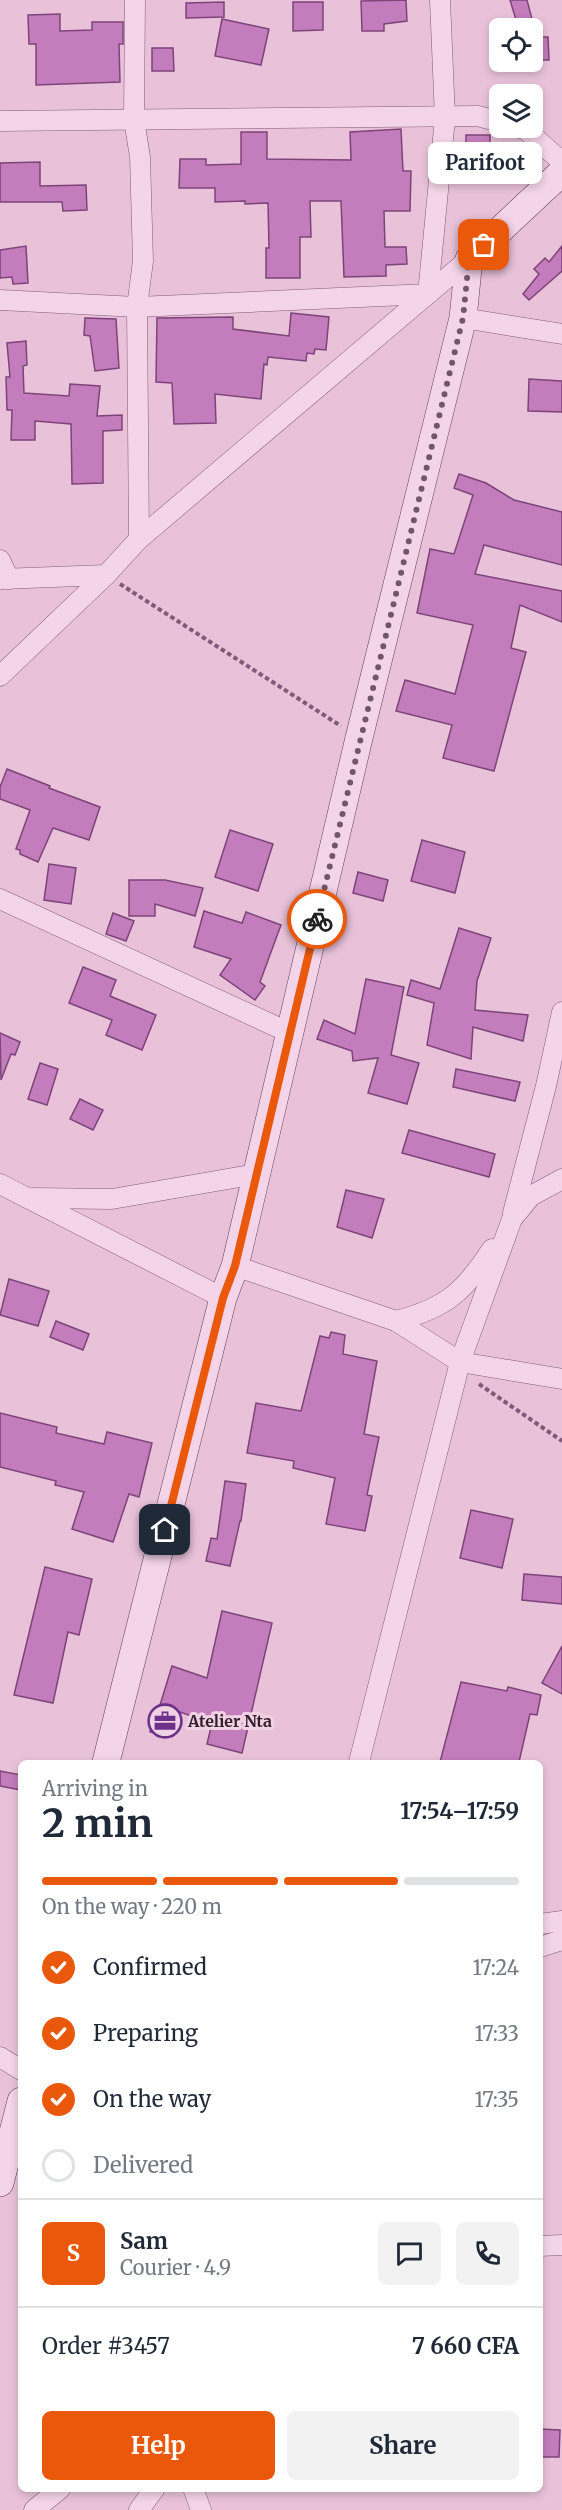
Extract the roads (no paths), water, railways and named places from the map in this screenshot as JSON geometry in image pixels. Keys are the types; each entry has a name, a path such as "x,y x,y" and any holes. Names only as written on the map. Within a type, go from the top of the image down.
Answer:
{"main road":[{"path":"107,1760 223,1298 235,1266 359,738 463,318 469,259 562,172"},
{"path":"0,2183 18,2113"}],"street":[{"path":"135,0 134,120 140,158 143,261 137,307 139,539"},
{"path":"428,294 445,118 440,0"},
{"path":"0,121 478,116 489,119"},
{"path":"535,138 562,162"},
{"path":"0,676 106,575 139,539 469,259"},
{"path":"0,300 137,307 428,294"},
{"path":"463,318 562,334"},
{"path":"0,560 5,579 106,575"},
{"path":"0,899 290,1033"},
{"path":"360,1760 460,1362 512,1219 546,1086 562,1012"},
{"path":"27,1198 112,1199 256,1174"},
{"path":"396,1321 427,1313 453,1297 478,1271 512,1219 531,1196 562,1179"},
{"path":"0,1184 223,1298"},
{"path":"235,1266 396,1321 460,1362 562,1379"},
{"path":"543,1924 562,1921"},
{"path":"543,1946 562,1940"},
{"path":"0,2057 18,2068"},
{"path":"543,2246 562,2245"},
{"path":"34,2510 56,2492"},
{"path":"139,2510 152,2492"},
{"path":"195,2492 201,2510"}],"place":[{"name":"Parifoot","path":"484,245"},
{"name":"Atelier Nta","path":"165,1721"}]}
